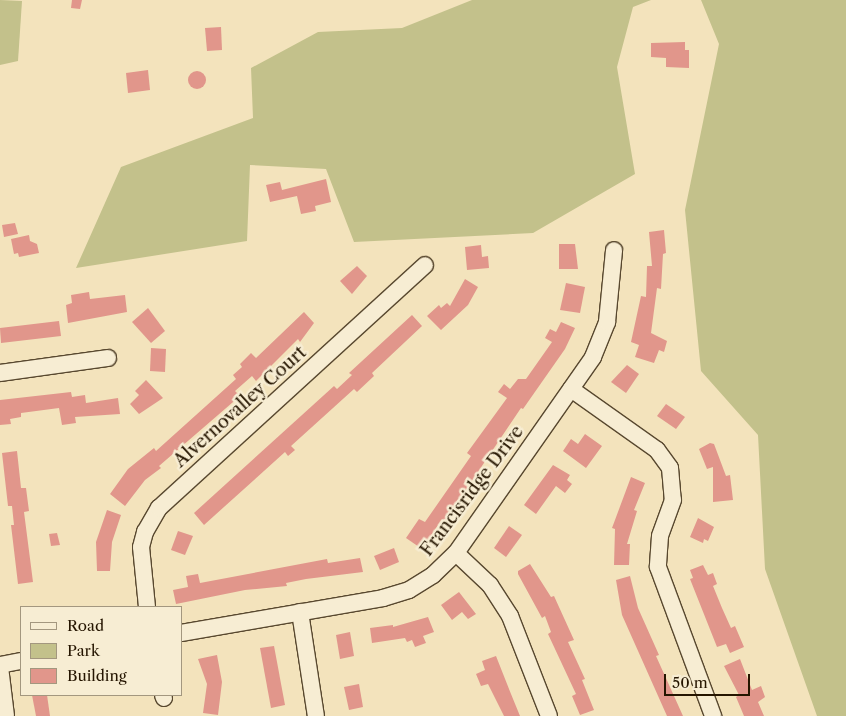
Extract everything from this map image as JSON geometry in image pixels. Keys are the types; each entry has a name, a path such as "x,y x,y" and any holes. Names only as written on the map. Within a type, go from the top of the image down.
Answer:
{"street":[{"name":"Francisridge Drive","path":"182,633 409,590 434,575 456,552 593,357 607,322 614,250"},
{"name":"Alvernovalley Court","path":"148,606 141,547 144,532 159,508 425,265"},
{"path":"0,372 108,358"},
{"path":"571,390 657,450 670,468 674,500 660,536 658,573 713,716"},
{"path":"456,552 490,585 510,616 550,716"},
{"path":"300,612 316,716"},
{"path":"6,716 0,666 20,661"}],"green space":[{"path":"0,0 22,1 18,61 0,65"},
{"path":"472,0 651,0 633,7 617,67 635,174 533,233 354,242 326,169 250,165 247,241 76,268 121,167 253,118 251,68 318,32 402,28"},
{"path":"701,0 846,0 846,716 817,716 765,569 758,435 701,371 685,210 719,44"}],"building":[{"path":"72,0 82,0 80,9 71,8"},
{"path":"221,27 222,50 207,51 205,28"},
{"path":"685,42 685,50 689,50 689,68 666,67 666,58 651,57 651,43"},
{"path":"148,70 150,90 128,93 126,73"},
{"path":"197,71 203,74 206,80 203,86 197,89 191,86 188,80 191,74"},
{"path":"326,179 331,202 315,206 316,211 301,214 297,196 270,202 266,185 280,182 282,190"},
{"path":"15,223 18,234 4,237 2,225"},
{"path":"664,230 666,253 663,254 661,289 657,288 651,333 667,341 664,352 659,350 654,363 635,357 639,345 631,342 641,296 646,297 647,266 652,266 649,232"},
{"path":"29,235 30,241 37,244 39,253 19,257 18,253 14,254 11,239"},
{"path":"559,244 575,244 578,269 559,269"},
{"path":"481,245 482,257 488,256 489,268 467,270 465,247"},
{"path":"357,266 367,276 352,294 340,281"},
{"path":"465,279 478,287 468,305 441,330 427,316 439,305 441,308 447,303 450,306"},
{"path":"566,283 585,287 580,313 560,310"},
{"path":"89,292 90,299 125,295 127,312 68,323 66,305 72,303 71,295"},
{"path":"148,308 165,331 151,343 132,322"},
{"path":"304,312 314,323 300,342 298,339 256,381 252,376 235,391 240,396 159,466 161,468 145,480 125,506 110,494 128,469 154,448 156,451 236,379 233,375 242,367 240,364 251,353 256,358"},
{"path":"412,315 422,326 372,373 374,376 357,392 354,389 291,446 295,450 288,456 285,452 204,525 194,513 334,386 337,389 352,375 349,373"},
{"path":"59,321 61,336 1,343 0,328"},
{"path":"561,322 575,328 565,349 523,409 521,408 445,521 442,519 422,549 406,538 419,519 425,522 471,456 467,453 507,398 498,392 504,384 510,389 518,379 526,379 552,342 545,338 550,329 556,332"},
{"path":"151,348 166,349 165,372 150,371"},
{"path":"627,365 639,374 626,393 611,382"},
{"path":"146,380 163,398 139,414 130,404 139,395 135,391"},
{"path":"71,392 72,397 85,395 86,403 118,398 120,414 75,417 76,423 62,425 59,408 21,413 21,417 10,419 11,424 0,425 0,400"},
{"path":"666,404 685,417 676,429 657,416"},
{"path":"585,434 602,446 586,468 563,451 571,439 578,444"},
{"path":"710,443 714,444 726,476 730,475 733,500 713,502 713,467 707,469 699,449"},
{"path":"17,451 21,488 26,488 29,511 24,512 33,582 18,584 11,525 14,525 12,506 8,506 2,453"},
{"path":"553,465 570,475 567,480 572,484 565,493 556,486 536,514 524,505"},
{"path":"631,477 645,483 634,510 637,511 627,544 630,544 629,565 614,565 615,529 612,528"},
{"path":"107,510 121,515 112,542 110,571 97,571 96,542"},
{"path":"698,518 714,527 708,541 704,539 703,543 690,537"},
{"path":"509,526 522,535 506,557 494,548"},
{"path":"178,531 193,536 185,555 171,550"},
{"path":"57,533 60,545 51,546 49,534"},
{"path":"394,548 399,562 380,570 374,556"},
{"path":"360,558 363,572 306,579 286,583 287,586 245,590 176,604 173,590 188,587 186,576 198,574 200,583 327,559 328,563"},
{"path":"530,564 551,597 554,596 574,640 568,642 585,679 582,680 594,710 580,715 572,696 576,694 548,634 551,632 545,616 542,618 518,574 518,571"},
{"path":"703,565 708,575 713,573 717,584 713,586 722,608 731,628 735,626 744,647 730,653 726,644 717,647 690,579 693,578 690,570"},
{"path":"630,576 638,608 659,655 656,656 683,716 667,716 622,615 616,580"},
{"path":"459,592 476,614 468,619 462,612 452,620 441,605"},
{"path":"428,617 434,632 423,636 426,643 415,647 412,640 407,642 405,638 372,643 370,628 393,625 393,627"},
{"path":"350,632 354,656 340,659 336,635"},
{"path":"274,646 285,705 271,708 260,648"},
{"path":"217,655 222,682 218,715 203,713 207,684 198,659"},
{"path":"496,656 520,716 504,716 488,684 481,686 476,674 485,670 482,661"},
{"path":"740,659 752,690 761,686 765,697 758,702 764,716 744,716 736,697 739,695 724,666"},
{"path":"359,684 363,707 349,710 344,687"},
{"path":"32,696 47,696 50,716 36,716"}]}
